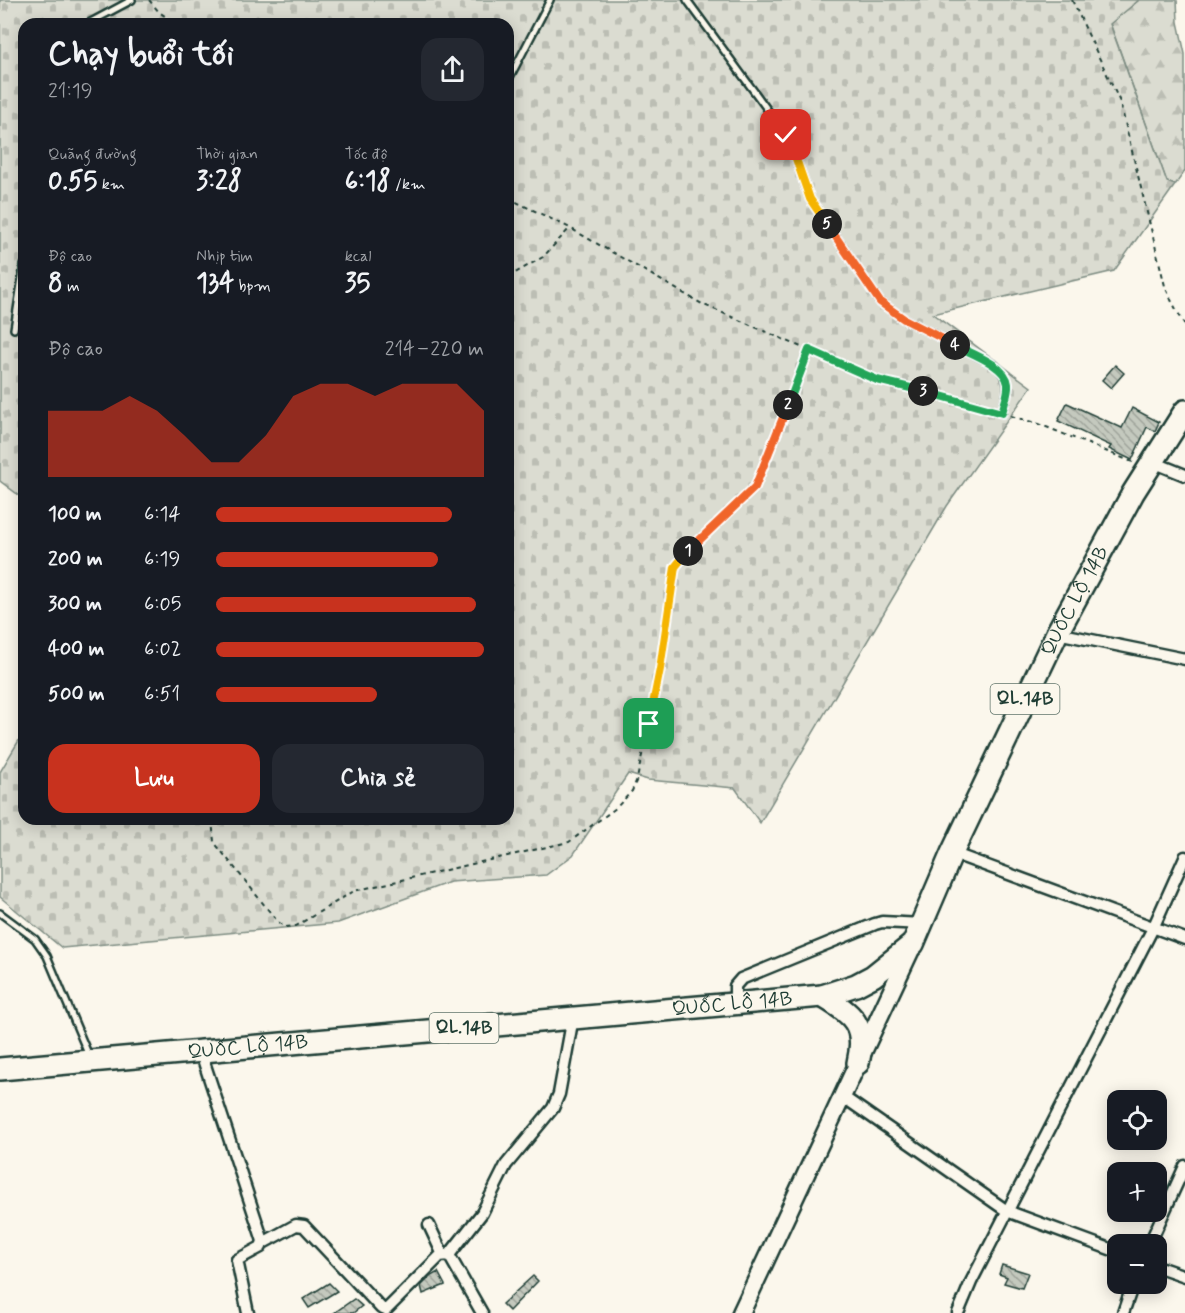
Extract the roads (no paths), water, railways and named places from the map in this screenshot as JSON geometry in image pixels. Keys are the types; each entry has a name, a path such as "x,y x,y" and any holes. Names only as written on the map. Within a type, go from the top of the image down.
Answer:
{"highway":[{"name":"QL.14B","path":"1151,465 1185,411"},
{"name":"QUỐC LỘ 14B","path":"0,1069 201,1053 573,1017 822,996 856,985 873,976 913,944 952,853 1057,633 1151,465"},
{"path":"822,996 843,1008 861,1034 862,1046 858,1063"}],"main road":[{"path":"741,1313 913,944"}],"street":[{"path":"1151,465 1185,475"},
{"path":"1057,633 1185,659"},
{"path":"952,853 1185,939"},
{"path":"958,1313 971,1282 1154,926 1185,856"},
{"path":"735,1004 735,986 741,979 882,922 923,924"},
{"path":"248,1313 237,1260 296,1225 304,1226 381,1308 386,1310 446,1255 482,1213 506,1164 554,1108 559,1094 573,1017"},
{"path":"201,1053 263,1243"},
{"path":"842,1096 1007,1211 1107,1248"},
{"path":"1154,1234 1185,1166"},
{"path":"429,1225 482,1313"},
{"path":"1167,1270 1185,1276"},
{"path":"1123,1313 1130,1294"}],"lane":[{"path":"98,18 132,0"},
{"path":"514,69 550,0"},
{"path":"687,0 786,135 810,199 880,302 904,319 995,365 1008,381 1002,413"},
{"path":"14,329 18,303"},
{"path":"0,913 35,939 47,956 91,1061"}]}
